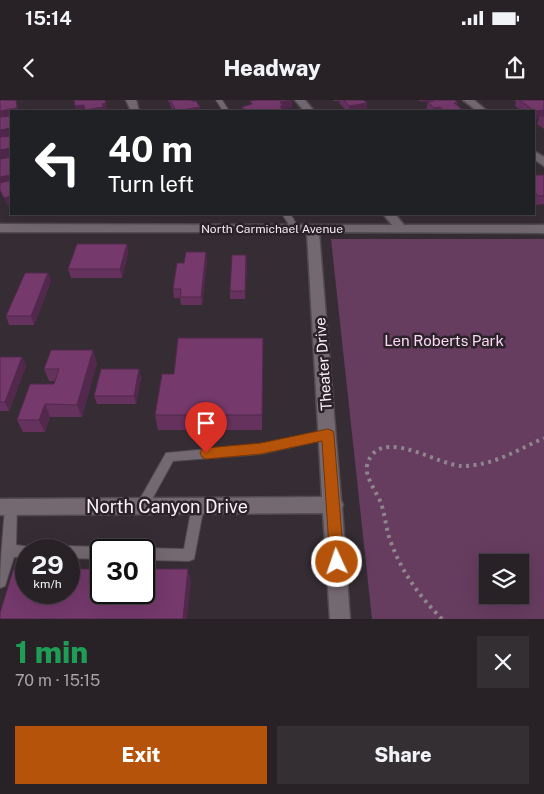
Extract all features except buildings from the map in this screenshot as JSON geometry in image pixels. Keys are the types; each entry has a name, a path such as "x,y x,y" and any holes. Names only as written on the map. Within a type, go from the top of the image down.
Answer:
{"street":[{"path":"300,100 308,110"},
{"path":"468,100 481,110"},
{"path":"171,215 176,228"},
{"path":"390,215 401,229"},
{"name":"North Carmichael Avenue","path":"0,228 544,229"},
{"name":"Theater Drive","path":"313,229 334,505 340,619"},
{"name":"North Canyon Drive","path":"6,507 334,505"}],"lane":[{"path":"287,215 296,230"},
{"path":"142,506 170,456 261,449 328,435"},
{"path":"155,554 189,555 198,506"},
{"path":"0,581 9,551 6,507"},
{"path":"9,551 15,551"}],"path":[{"path":"442,619 410,583 399,564 384,520 380,501 367,475 368,461 374,453 382,448 393,446 450,464 475,466 496,462 544,438"}],"green space":[{"name":"Len Roberts Park","path":"331,239 544,239 544,619 372,619"}],"route":[{"path":"206,453 261,449 328,435 337,562"}]}
